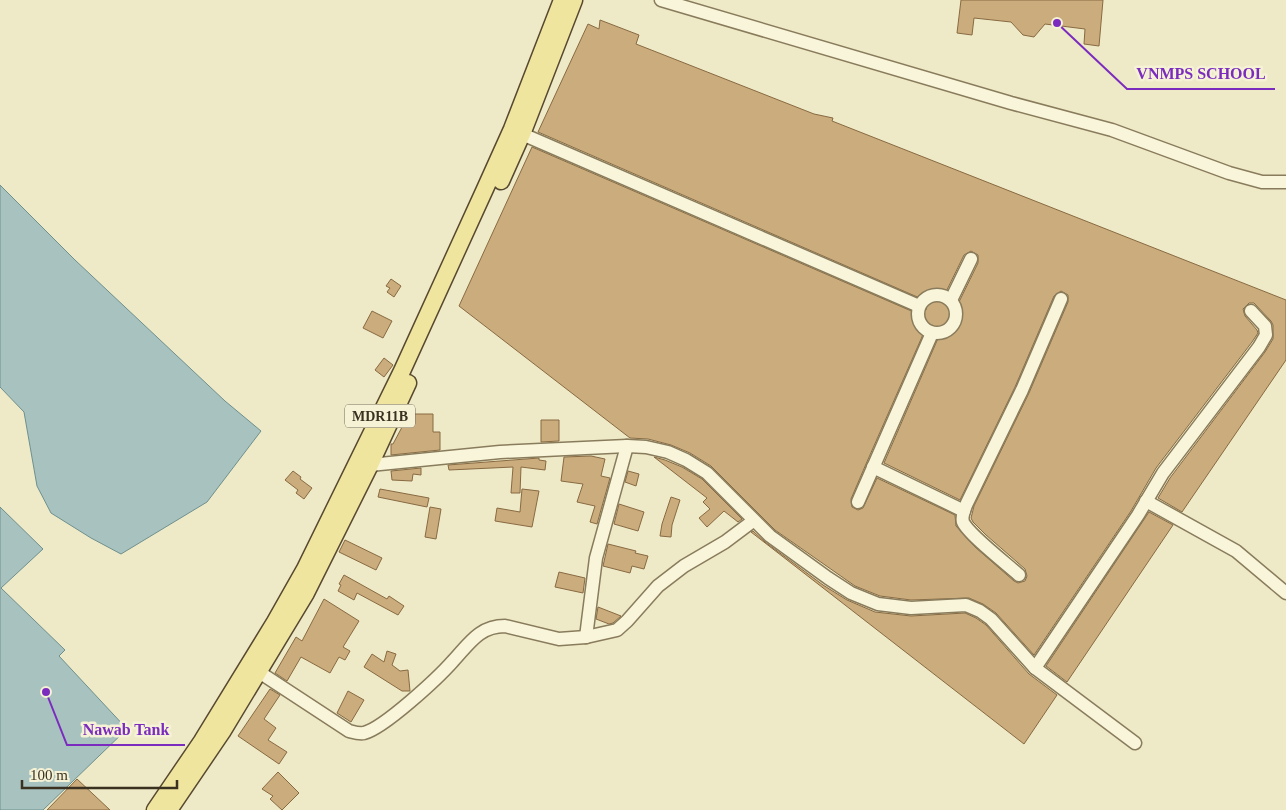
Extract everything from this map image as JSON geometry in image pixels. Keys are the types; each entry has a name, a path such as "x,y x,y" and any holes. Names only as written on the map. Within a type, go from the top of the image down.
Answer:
{"main road":[{"name":"MDR11B","path":"155,810 202,741 275,622 364,468 402,371 508,138 562,0"},
{"name":"MDR11B","path":"169,810 260,672 306,593 522,134 574,0"}],"street":[{"path":"661,0 1011,103 1112,130 1246,178 1262,182 1286,182"},
{"path":"522,134 919,306"},
{"path":"951,300 971,259"},
{"path":"940,294 951,300 956,311 954,323 945,332 932,332 921,325 918,319 919,306 928,296 940,294"},
{"path":"1019,575 963,523 964,511 1022,390 1061,299"},
{"path":"1035,668 1163,473 1260,347 1266,336 1265,326 1251,311"},
{"path":"858,502 932,332"},
{"path":"586,637 596,558 627,446"},
{"path":"364,468 500,452 627,446 646,447 668,452 707,473 770,536 851,593 878,604 911,608 966,605 980,611 991,619 1035,668 1135,744"},
{"path":"873,467 964,511"},
{"path":"1146,501 1236,551 1286,593"},
{"path":"260,672 349,732 362,734 374,729 410,701 452,662 474,637 484,630 496,626 505,626 559,639 586,637 617,630 658,586 684,566 725,542 752,520"}],"water":[{"path":"0,185 75,260 225,401 261,431 207,502 121,554 51,513 37,486 24,412 0,387"},
{"path":"0,507 43,549 1,588 65,650 59,656 127,729 43,810 0,810"}],"building":[{"path":"961,0 1103,0 1099,46 1084,44 1085,29 1045,24 1034,37 1023,35 1011,22 974,18 972,35 957,33"},
{"path":"600,20 639,35 636,44 814,114 833,118 832,121 1286,300 1286,360 1182,512 1158,498 1170,478 1273,339 1273,325 1271,321 1254,303 1249,303 1243,309 1245,316 1258,333 1156,468 1131,511 1034,655 996,613 983,604 969,598 911,600 880,596 855,586 775,530 711,466 690,453 671,445 648,439 630,438 459,306 532,147 916,313 920,314 926,310 927,305 922,299 538,132 588,24 599,29","holes":["971,251 978,255 978,263 958,304 952,308 948,307 944,304 944,296 964,255","1061,291 1068,295 1068,302 1029,393 974,506 971,518 986,535 1025,569 1027,576 1025,581 1018,583 1014,581 975,547 956,526 955,515 877,478 863,508 858,510 852,507 851,499 866,464 925,330 932,325 939,329 939,336 884,463 960,500 1015,387 1054,296"]},
{"path":"391,279 401,286 394,297 387,292 390,288 386,286"},
{"path":"372,311 392,321 383,338 363,328"},
{"path":"384,358 393,365 384,377 375,370"},
{"path":"409,414 433,414 433,432 440,432 440,450 391,455 391,444 393,444"},
{"path":"541,420 559,420 559,441 541,442"},
{"path":"591,456 605,459 601,476 610,478 597,524 590,522 595,506 577,502 583,484 561,481 564,457"},
{"path":"654,457 682,467 702,479 742,519 738,522 724,511 707,527 699,518 710,509 703,502 707,498"},
{"path":"539,458 539,460 546,461 545,470 521,467 520,493 511,493 513,467 449,470 448,465"},
{"path":"421,468 421,475 413,474 412,481 392,480 391,471"},
{"path":"293,471 312,488 304,499 296,493 298,490 285,480"},
{"path":"628,471 639,474 636,486 625,482"},
{"path":"380,489 429,498 427,507 378,497"},
{"path":"522,489 539,491 532,527 495,521 497,508 520,512"},
{"path":"671,497 680,500 672,525 671,537 660,536 662,524"},
{"path":"619,504 644,512 638,531 614,524"},
{"path":"430,507 441,509 436,539 425,537"},
{"path":"1149,512 1173,525 1067,682 1046,666"},
{"path":"753,531 823,585 847,600 875,612 911,616 965,613 976,618 986,625 1029,674 1057,695 1024,744 751,532"},
{"path":"345,540 382,558 376,570 339,552"},
{"path":"608,544 648,556 644,569 632,566 630,573 603,566"},
{"path":"559,572 585,578 583,593 555,587"},
{"path":"344,575 387,599 389,596 404,606 398,615 357,593 354,600 338,591 341,585 339,584"},
{"path":"324,599 359,621 343,647 350,651 345,660 339,657 330,673 301,657 287,681 275,673 296,637 302,641"},
{"path":"598,607 621,616 609,624 596,619"},
{"path":"387,651 396,654 392,665 400,671 408,670 410,691 402,691 364,667 372,654 384,662"},
{"path":"270,689 280,695 264,719 276,728 268,740 287,752 279,764 238,736"},
{"path":"348,691 364,700 351,722 337,713"},
{"path":"278,772 299,793 282,810 270,799 273,796 262,789"},
{"path":"77,779 110,810 47,810"}],"place":[{"name":"VNMPS SCHOOL","path":"1057,23"},
{"name":"Nawab Tank","path":"46,692"}]}
